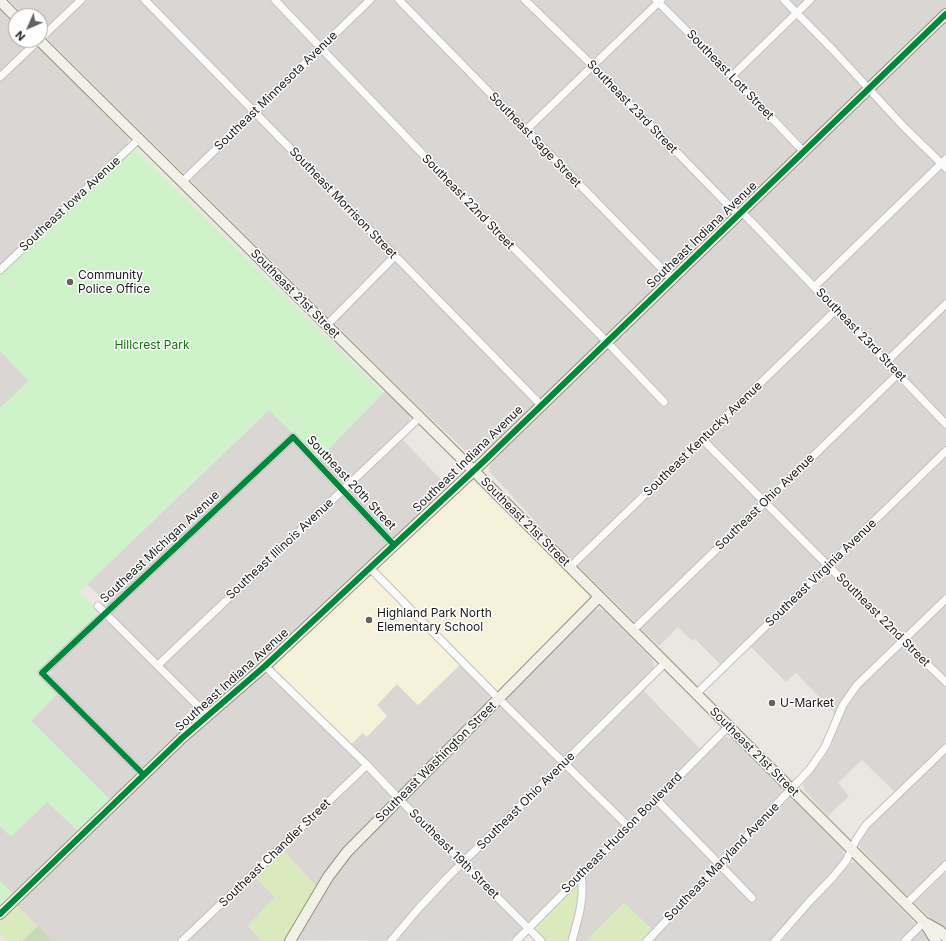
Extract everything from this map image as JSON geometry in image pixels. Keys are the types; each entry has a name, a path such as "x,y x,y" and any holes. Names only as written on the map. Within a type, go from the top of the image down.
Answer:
{"street":[{"path":"48,31 81,0"},
{"name":"Southeast Morrison Street","path":"145,0 541,405"},
{"name":"Southeast 22nd Street","path":"274,0 664,402"},
{"name":"Southeast Minnesota Avenue","path":"182,182 370,0"},
{"name":"Southeast Sage Street","path":"399,0 672,279"},
{"name":"Southeast 23rd Street","path":"525,0 814,287 946,424"},
{"path":"784,0 904,127 944,163 814,287"},
{"path":"732,76 810,0"},
{"path":"526,130 658,1"},
{"name":"Southeast Lott Street","path":"658,1 804,152"},
{"path":"0,2 8,10"},
{"name":"Southeast Indiana Avenue","path":"0,914 144,775 265,666 370,568 607,342 946,14"},
{"path":"0,77 31,48"},
{"name":"Southeast 21st Street","path":"47,48 420,417 729,726 924,922 936,941"},
{"name":"Southeast Iowa Avenue","path":"0,270 139,139"},
{"path":"327,325 395,256"},
{"path":"886,362 946,304"},
{"name":"Southeast Kentucky Avenue","path":"570,567 836,310"},
{"name":"Southeast Ohio Avenue","path":"633,630 898,374"},
{"name":"Southeast Illinois Avenue","path":"158,665 420,417"},
{"name":"Southeast 20th Street","path":"293,437 394,545"},
{"name":"Southeast Michigan Avenue","path":"144,775 42,673 293,437"},
{"name":"Southeast 22nd Street","path":"702,439 903,641 946,682"},
{"name":"Southeast Virginia Avenue","path":"696,694 946,452"},
{"path":"370,568 499,699 629,827"},
{"name":"Southeast Washington Street","path":"290,941 338,862 599,597"},
{"name":"Southeast Maryland Avenue","path":"647,941 791,790 818,758 848,696 862,679 946,599"},
{"path":"98,606 208,716"},
{"name":"Southeast Ohio Avenue","path":"391,941 432,894 665,663"},
{"name":"Southeast 19th Street","path":"265,666 367,765 541,941"},
{"name":"Southeast Hudson Boulevard","path":"516,941 729,726"},
{"path":"775,941 809,902 834,877 846,861 866,825 946,748"},
{"name":"Southeast Chandler Street","path":"182,941 367,765"},
{"path":"656,799 752,898"},
{"path":"906,904 946,865"},
{"path":"572,941 581,906 583,886 581,875"},
{"path":"905,941 924,922"},
{"name":"Southeast 21st Street","path":"924,922 940,931 946,937"}],"shaded area":[{"path":"9,0 946,0 946,10 485,453 477,457 469,454 415,403 48,39 48,8 17,8"},
{"path":"0,10 8,18 8,48 39,48 127,136 129,140 126,147 0,267"},
{"path":"946,19 946,419 822,291 749,214 748,211"},
{"path":"744,218 889,370 946,427 946,933 890,879 859,846 860,841 875,821 900,797 862,760 838,783 849,796 828,816 804,790 803,784 825,756 841,720 796,673 786,682 746,642 721,665 695,639 692,641 678,627 659,646 557,545 489,471 491,460 740,219"},
{"path":"0,351 29,381 0,408"},
{"path":"385,391 410,416 408,424 398,435 448,487 405,530 112,802 31,721 63,688 51,676 51,669 114,609 87,584 269,410 319,459"},
{"path":"472,482 476,484 528,533 587,594 589,599 588,603 499,693 492,689 378,569 382,563 467,484"},
{"name":"Highland Park North Elementary School","path":"375,575 460,665 418,705 397,684 377,705 387,716 367,737 362,733 351,744 277,673 275,665 368,576"},
{"path":"600,609 605,611 651,658 653,662 653,669 638,685 705,754 722,739 726,737 733,739 843,850 844,857 834,872 801,905 784,927 771,941 653,941 658,935 624,903 586,941 576,941 586,898 585,877 580,871 510,941 296,940 339,869 354,852 592,611"},
{"path":"460,665 491,696 492,699 318,888 278,845 251,872 275,897 248,926 262,941 53,941 15,904 184,742 263,675 270,675 347,749 363,733 366,736 387,716 377,705 397,684 418,705"},
{"path":"47,801 80,833 15,896 0,881 0,826 11,836"},
{"path":"854,862 932,941 781,941 816,899 850,863"}],"green space":[{"name":"Hillcrest Park","path":"134,148 383,393 319,459 269,410 79,592 97,610 96,617 36,673 57,694 31,721 112,802 80,833 47,802 11,837 0,826 0,408 29,381 0,351 0,275"},
{"path":"283,850 318,888 285,941 262,941 248,926 275,897 255,877"},
{"path":"0,881 15,896 0,910"},
{"path":"578,885 580,885 579,900 569,941 545,941 538,932 538,925"},
{"path":"624,903 652,930 642,941 586,941"},
{"path":"15,904 38,926 23,941 7,941 0,934 0,919"},
{"path":"38,926 53,941 23,941 23,940"}],"cycle path":[{"path":"0,914 182,738 265,666 484,461 946,14"},
{"path":"144,775 42,673 293,437 394,545"}],"place":[{"name":"Community Police Office","path":"70,282"},
{"name":"Highland Park North Elementary School","path":"369,620"},
{"name":"U-Market","path":"772,703"}]}
